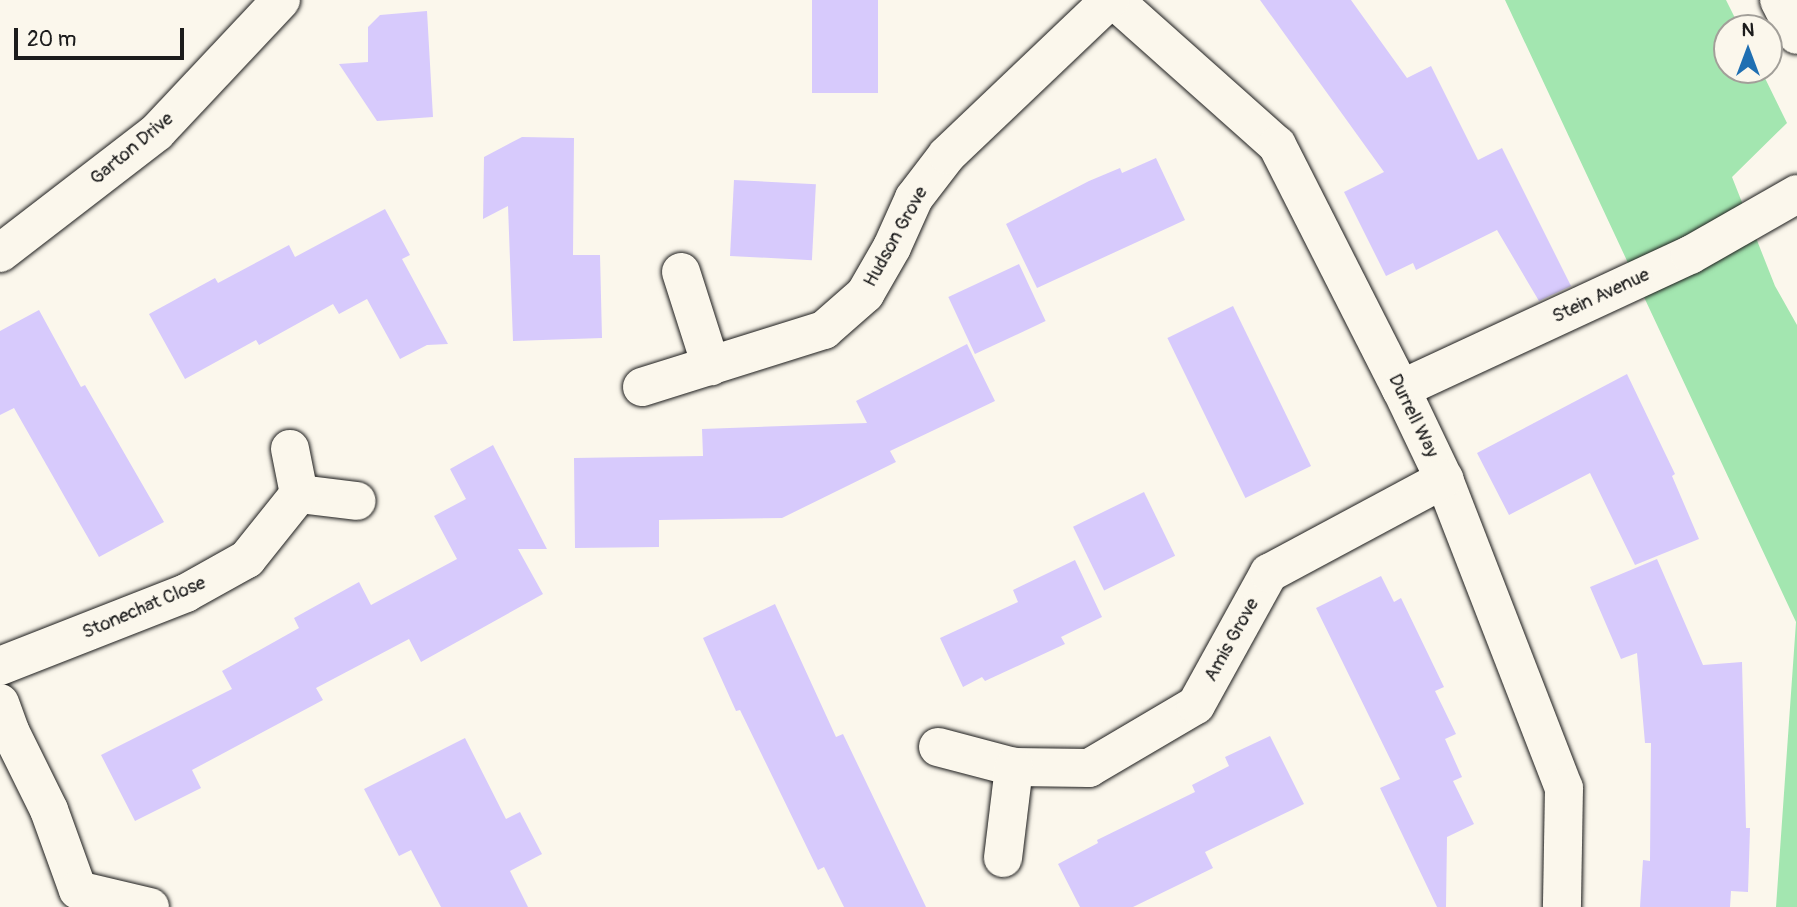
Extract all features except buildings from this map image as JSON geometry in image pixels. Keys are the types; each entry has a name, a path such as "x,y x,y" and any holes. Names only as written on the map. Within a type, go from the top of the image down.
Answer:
{"street":[{"name":"Garton Drive","path":"0,253 157,132 281,0"},
{"name":"Hudson Grove","path":"642,387 824,330 865,294 892,247 914,198 947,155 1112,0"},
{"name":"Durrell Way","path":"1112,0 1277,145 1401,390 1444,479 1564,788 1562,907"},
{"path":"1779,0 1797,35"},
{"name":"Stein Avenue","path":"1401,390 1690,255 1797,194"},
{"path":"681,272 711,366"},
{"path":"290,449 299,494 356,501"},
{"name":"Amis Grove","path":"938,747 1014,767 1089,768 1196,705 1269,573 1444,479"},
{"name":"Stonechat Close","path":"0,666 186,593 247,559 299,494"},
{"path":"0,703 10,731 49,810 70,899 150,907"},
{"path":"1003,858 1014,767"}],"green space":[{"path":"1505,0 1726,0 1733,14 1713,14 1713,84 1768,84 1787,123 1732,177 1775,286 1797,325 1797,907 1776,907 1796,622"}]}
